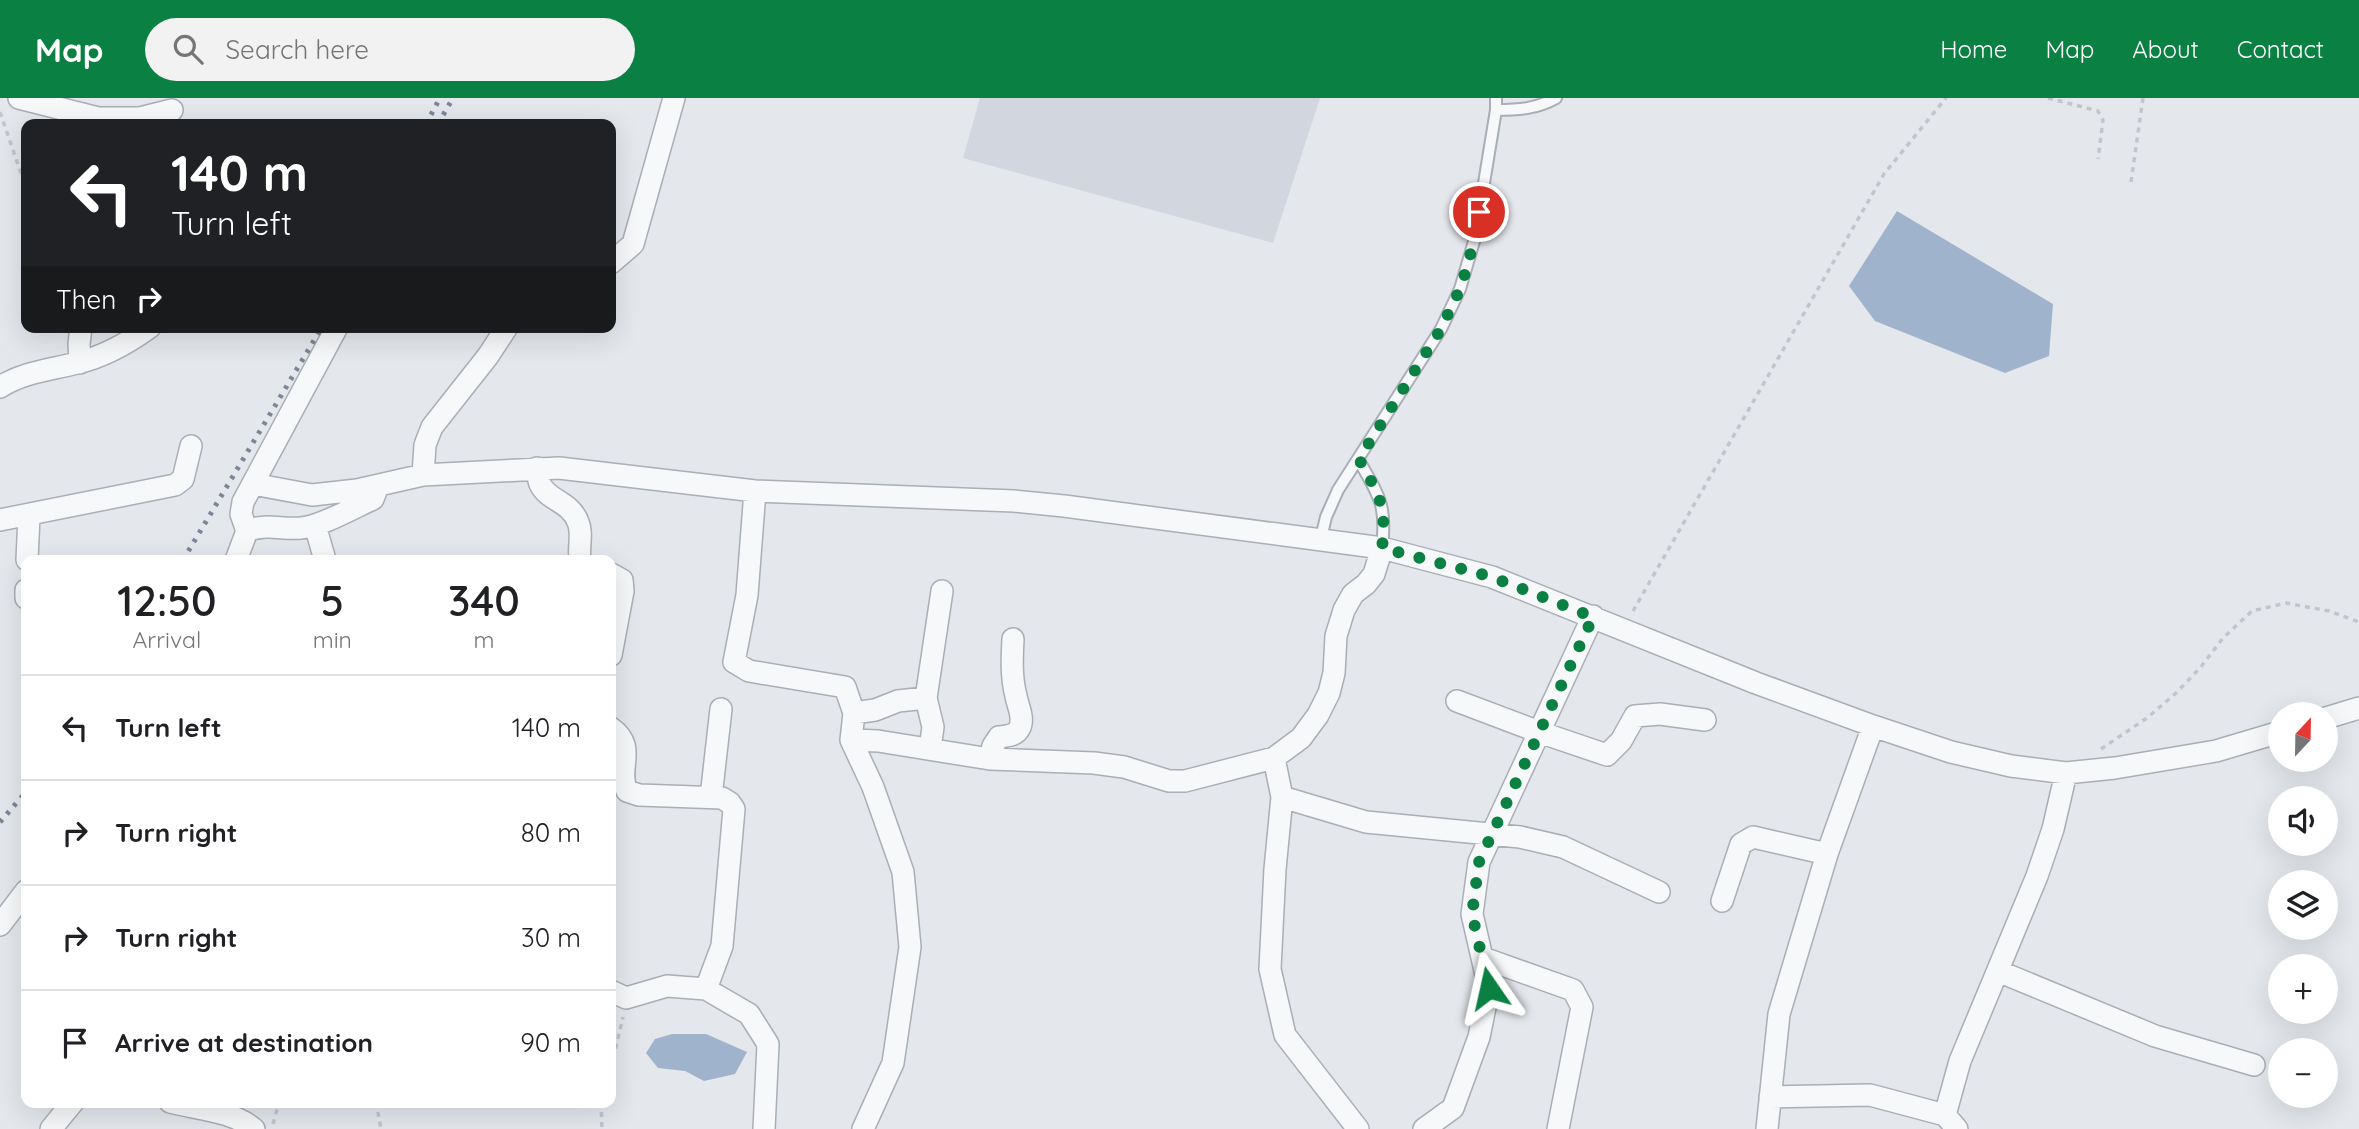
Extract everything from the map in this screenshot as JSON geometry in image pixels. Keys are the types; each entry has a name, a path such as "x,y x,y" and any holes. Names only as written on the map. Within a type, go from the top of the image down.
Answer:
{"street":[{"path":"19,98 99,118 140,118 175,111"},
{"path":"616,259 633,244 674,98"},
{"path":"80,363 81,333"},
{"path":"0,387 24,374 80,363 130,342 142,333"},
{"path":"238,555 247,531 241,513 243,502 334,333"},
{"path":"423,475 425,445 432,427 488,356 502,333"},
{"path":"0,520 175,485 183,479 191,446"},
{"path":"537,468 540,485 548,494 571,509 577,519 580,527 580,555"},
{"path":"253,484 312,495 356,490 423,475 559,468 755,491 1014,501 1321,538 1382,548 1492,577 1756,683 1873,726 1951,752 2011,766 2066,773 2115,768 2217,751 2268,736"},
{"path":"247,531 258,526 303,528 315,525 373,499 378,486"},
{"path":"755,491 747,595 734,662 748,671 845,687 854,713 851,740 873,787 903,873 910,947 893,1063 863,1129"},
{"path":"27,555 29,516"},
{"path":"315,525 324,555"},
{"path":"851,740 878,741 990,760 1124,767 1169,781 1185,782 1274,758 1301,738 1318,715 1329,693 1334,673 1336,636 1344,610 1353,594 1374,574 1382,548"},
{"path":"616,577 622,580 623,591 616,628"},
{"path":"930,749 933,727 926,698 942,591"},
{"path":"1424,1129 1453,1108 1479,1037 1489,988 1472,914 1479,862 1593,617"},
{"path":"990,760 993,746 999,737 1015,734 1020,727 1022,716 1015,694 1012,670 1013,639"},
{"path":"854,713 875,710 898,701 926,698"},
{"path":"1457,701 1607,755 1621,741 1635,716 1660,714 1705,720"},
{"path":"2338,714 2359,708"},
{"path":"711,797 721,709"},
{"path":"1767,1129 1779,1014 1827,854 1873,726"},
{"path":"616,732 625,746 623,783 627,791 639,795 711,797 730,803 734,809 722,946 706,989"},
{"path":"1274,758 1282,797 1270,969 1285,1035 1358,1129"},
{"path":"1770,1097 1870,1095 1951,1122 1960,1061 2037,876 2053,830 2066,773"},
{"path":"1282,797 1366,822 1520,837 1563,847 1659,892"},
{"path":"1722,901 1741,844 1754,837 1827,854"},
{"path":"0,925 21,898"},
{"path":"1483,958 1573,990 1582,1007 1558,1129"},
{"path":"1998,971 2155,1036 2254,1065"},
{"path":"619,994 667,986 706,989 749,1014 768,1044 764,1129"},
{"path":"51,1129 68,1108"},
{"path":"195,1108 246,1122 254,1129"}],"lane":[{"path":"1321,538 1326,517 1338,490 1441,329 1460,289 1475,238 1496,104 1524,110 1556,98"},
{"path":"1359,459 1380,498 1384,512 1382,548"}],"path":[{"path":"1623,628 1884,174 1946,98"},
{"path":"2049,98 2098,111 2103,120 2098,159"},
{"path":"2131,182 2143,98"},
{"path":"0,113 21,174"},
{"path":"2101,749 2147,718 2176,693 2223,638 2252,611 2286,603 2329,611 2359,622"},
{"path":"616,1050 619,1040 619,994"},
{"path":"272,1129 277,1108"},
{"path":"377,1108 381,1129"},
{"path":"601,1108 602,1129"}],"shaded area":[{"path":"980,98 1320,98 1273,243 963,158"}],"water":[{"path":"1897,211 2053,304 2049,356 2005,373 1875,321 1849,286"},
{"path":"672,1034 706,1034 747,1052 735,1074 704,1081 685,1071 658,1068 646,1053 655,1039"}],"railway":[{"path":"429,119 440,98"},
{"path":"441,119 453,98"},
{"path":"186,555 318,333"},
{"path":"0,822 21,798"}],"route":[{"path":"1479,212 1475,238 1460,289 1441,329 1359,459 1380,498 1384,512 1382,548 1492,577 1593,617 1479,862 1472,914 1489,988"}]}
